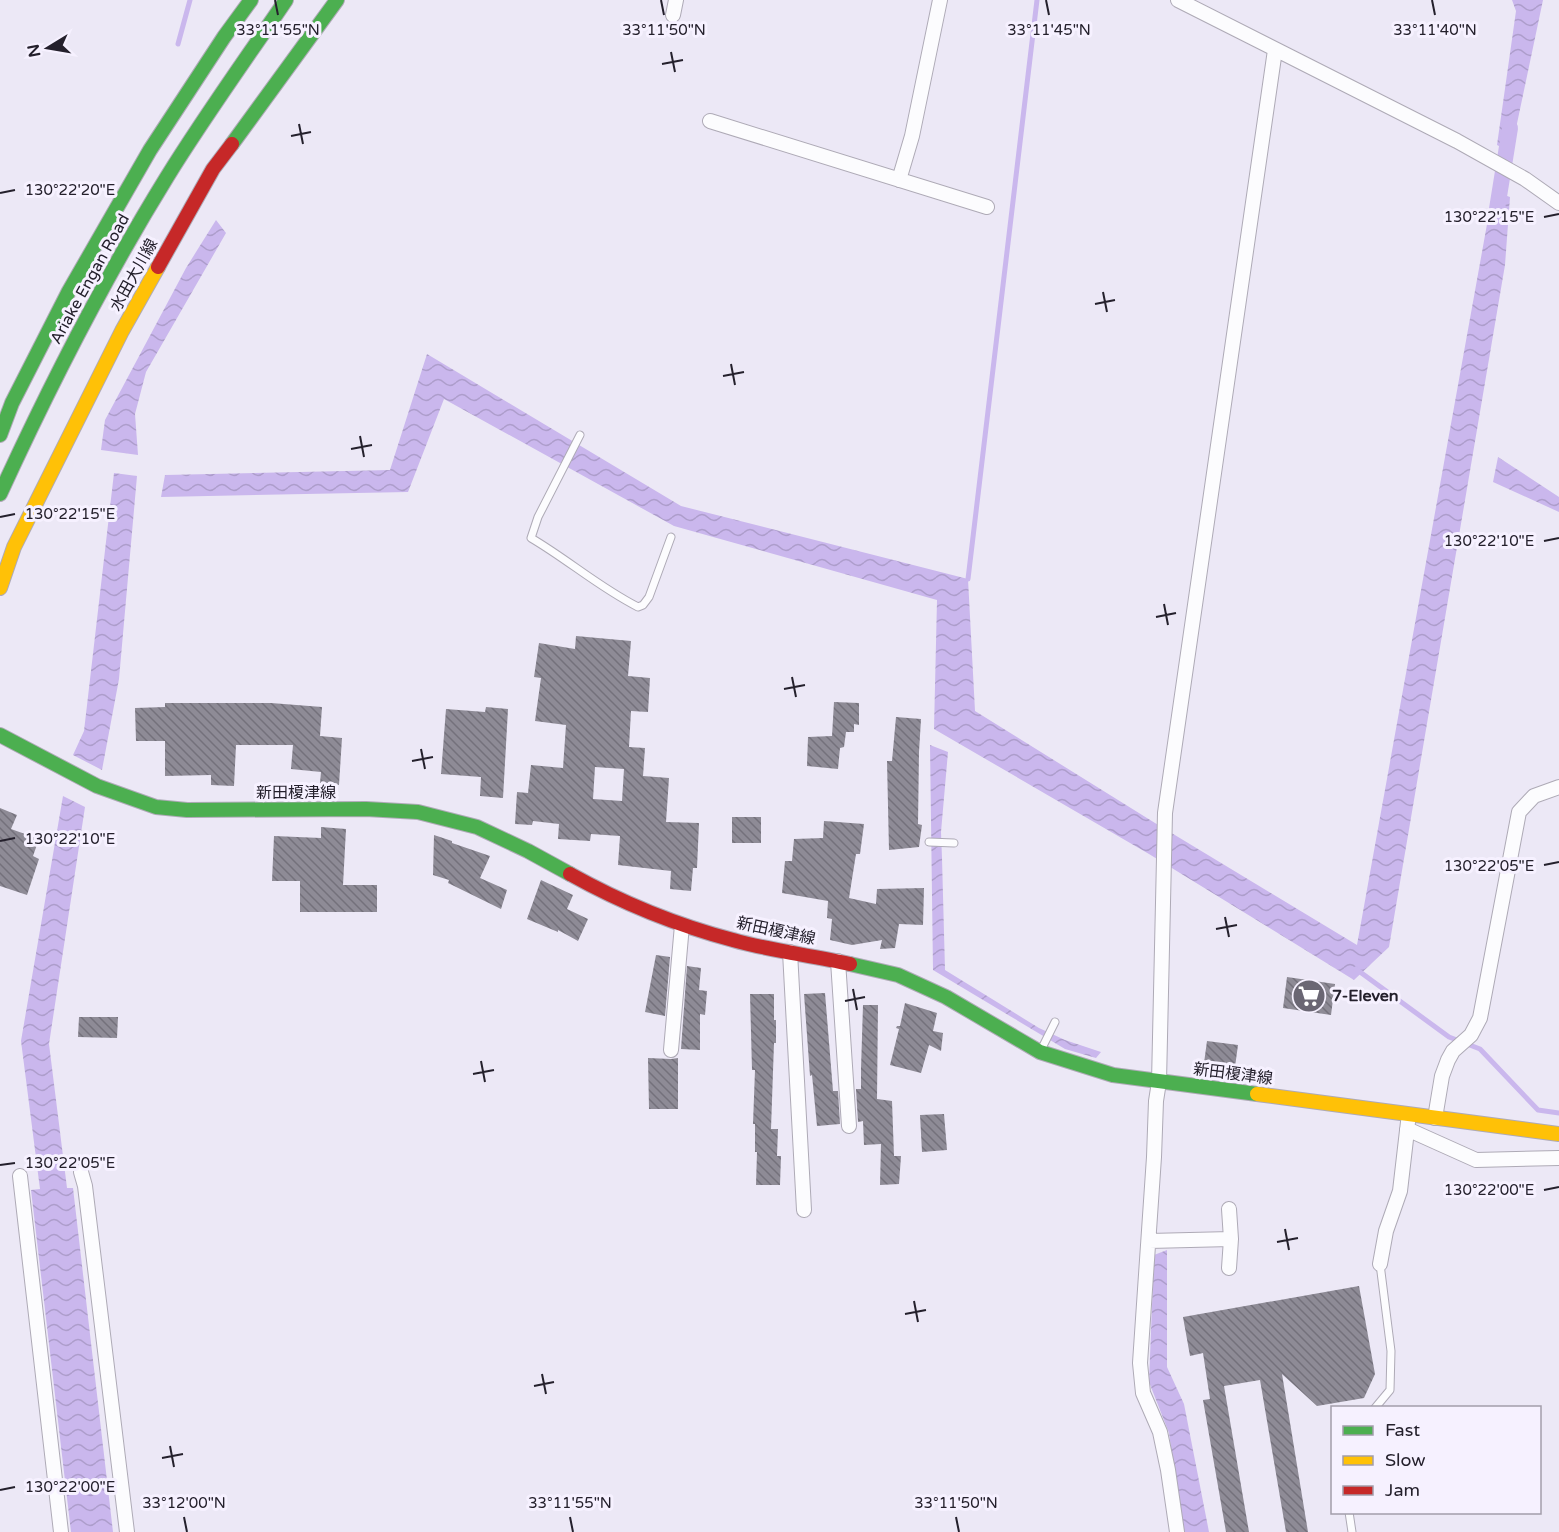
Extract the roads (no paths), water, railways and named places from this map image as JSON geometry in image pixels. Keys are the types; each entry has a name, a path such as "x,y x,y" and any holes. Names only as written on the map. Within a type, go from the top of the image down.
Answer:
{"main road":[{"path":"0,435 6,404 150,150 251,0"},
{"name":"Ariake Engan Road","path":"0,471 60,346 144,196 274,0"},
{"name":"Ariake Engan Road","path":"0,494 68,351 135,231 181,156 286,0"},
{"name":"水田大川線","path":"0,588 14,547 122,331 213,169 337,0"},
{"name":"新田榎津線","path":"0,735 97,786 156,807 187,810 366,809 418,812 477,827 528,851 586,883 682,925 735,941 898,975 946,997 1040,1052 1113,1075 1559,1134"}],"street":[{"path":"673,15 676,0"},
{"path":"899,180 912,136 940,0"},
{"path":"1187,2 1275,50 1457,141 1525,179 1559,203"},
{"path":"1177,1532 1160,1432 1143,1393 1140,1363 1159,1082 1165,825 1275,50"},
{"path":"710,121 987,207"},
{"path":"1435,1118 1442,1076 1448,1060 1453,1051 1471,1035 1480,1018 1519,812 1534,796 1559,787"},
{"path":"671,1050 682,925"},
{"path":"790,952 804,1210"},
{"path":"838,961 849,1126"},
{"path":"1380,1264 1386,1231 1400,1191 1408,1114"},
{"path":"1407,1129 1476,1160 1559,1158"},
{"path":"81,1172 85,1186 127,1532"},
{"path":"20,1176 60,1532"},
{"path":"1228,1209 1231,1239 1228,1268"},
{"path":"1149,1241 1231,1239"}],"lane":[{"path":"580,435 538,517 531,538 638,607 643,605 649,597 670,537"},
{"path":"929,842 954,843"},
{"path":"1040,1052 1055,1022"},
{"path":"1376,1406 1390,1389 1391,1351 1380,1264"},
{"path":"1349,1514 1352,1532"}],"water":[{"path":"1512,0 1543,0 1511,152 1497,145 1516,11"},
{"path":"1493,191 1510,197 1505,265 1389,947 1354,980 1149,854 934,729 937,600 674,526 444,399 408,492 161,497 165,475 390,470 427,354 681,506 968,579 975,711 1357,945"},
{"path":"216,220 226,233 146,372 135,414 138,455 101,450 105,420 186,268"},
{"path":"1498,457 1559,497 1559,512 1493,482"},
{"path":"114,473 137,476 119,679 102,770 73,755 84,731"},
{"path":"930,745 948,752 941,832 945,970 1039,1028 1065,1040 1101,1052 1096,1058 1065,1049 933,970"},
{"path":"63,796 85,807 49,1044 67,1188 73,1188 113,1532 71,1532 31,1190 40,1189 21,1041"},
{"path":"1167,1250 1167,1367 1184,1404 1209,1532 1182,1532 1169,1433 1149,1382 1154,1255"}],"waterway":[{"path":"178,44 190,0"},
{"path":"968,579 1037,0"},
{"path":"1496,215 1510,128"},
{"path":"1356,969 1449,1037 1480,1049 1538,1110 1559,1113"}],"place":[{"name":"7-Eleven","path":"1309,996"}]}
